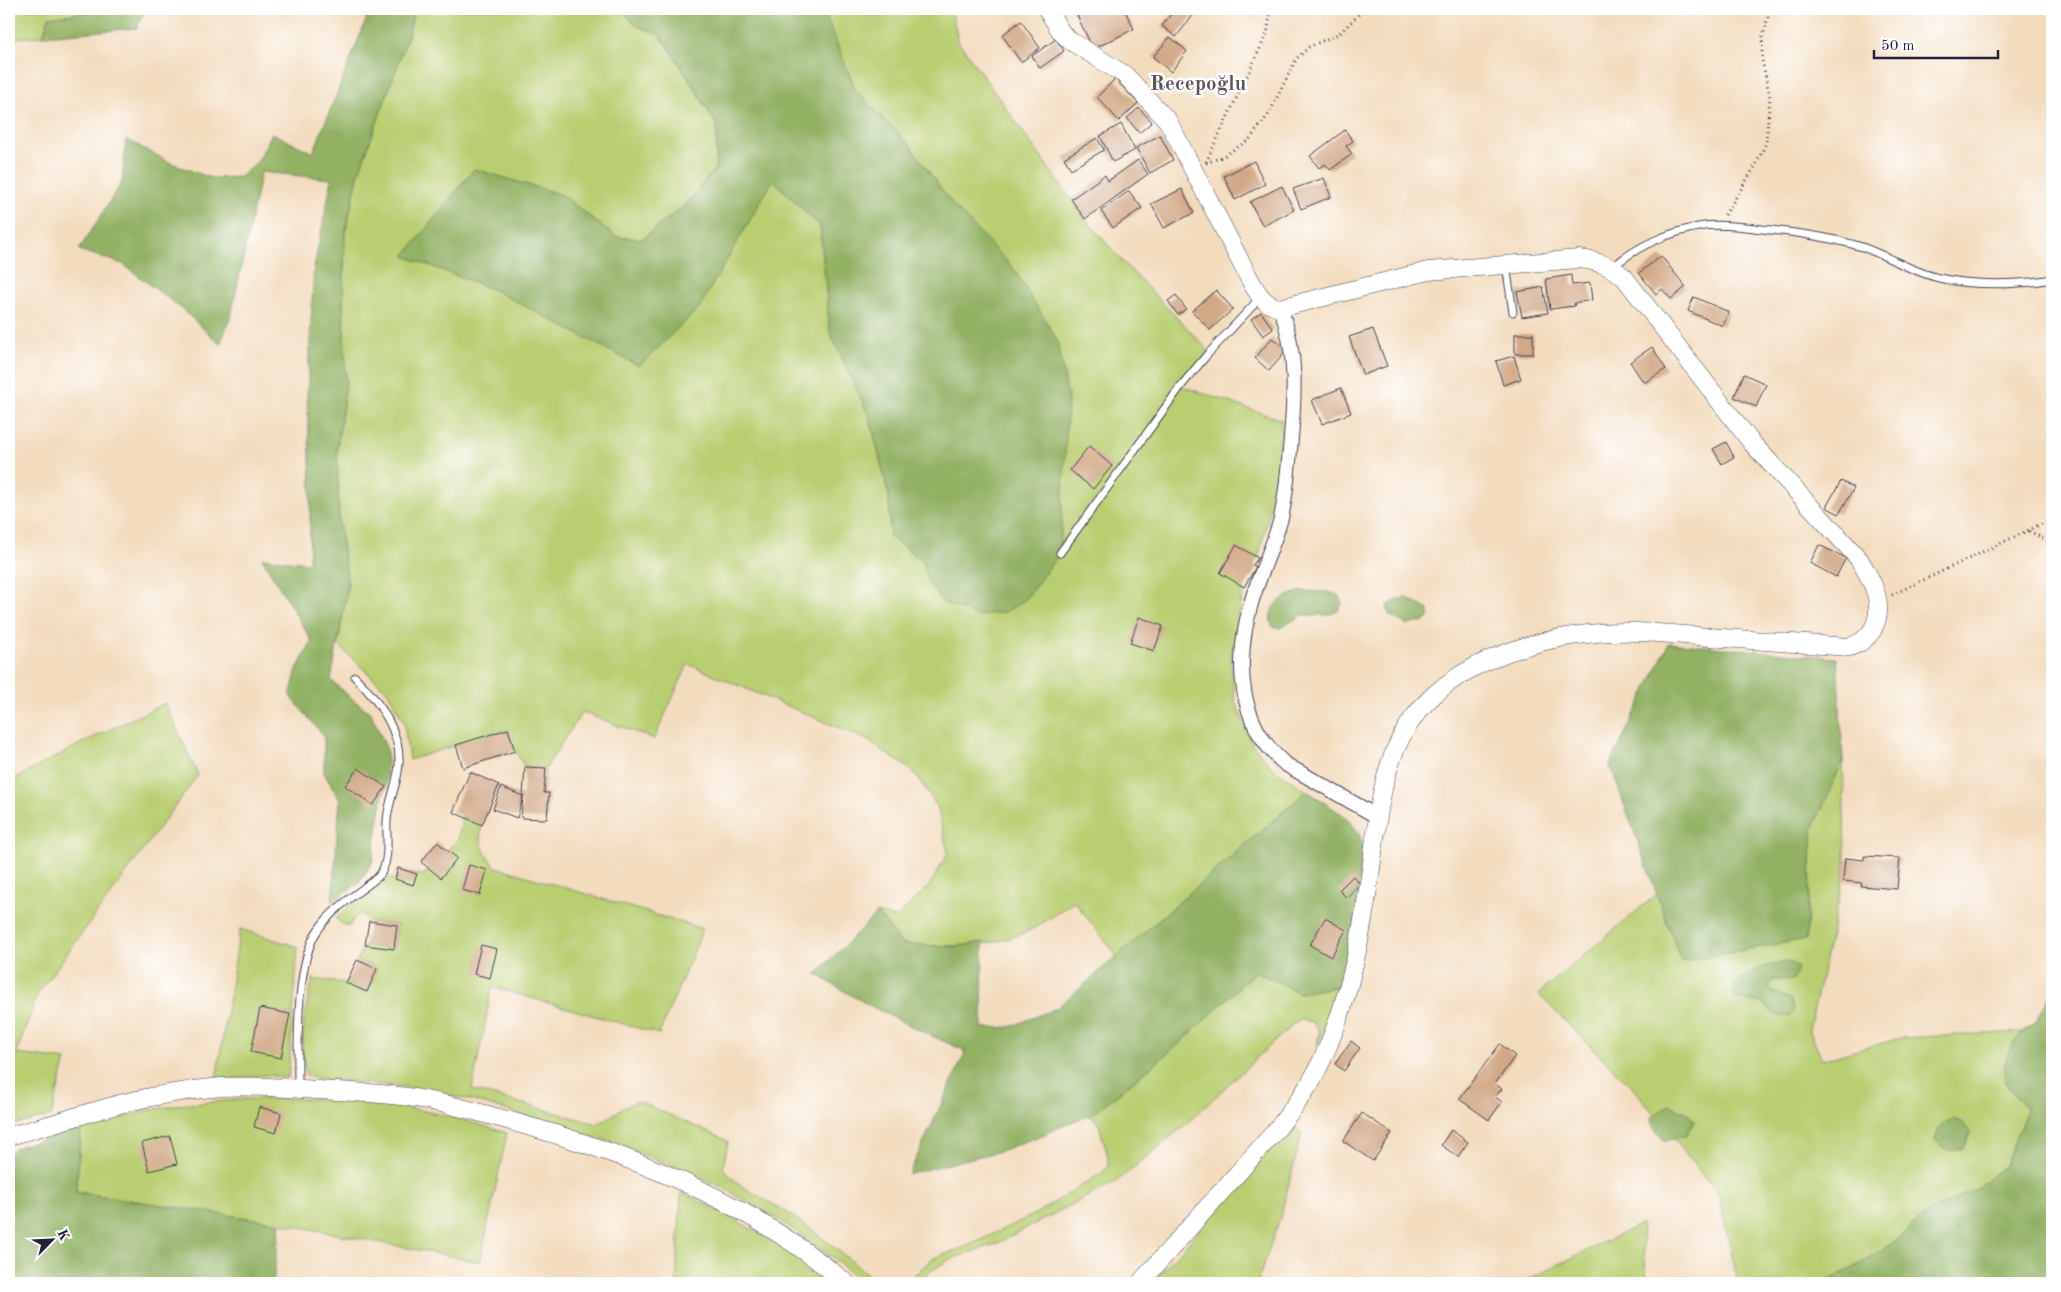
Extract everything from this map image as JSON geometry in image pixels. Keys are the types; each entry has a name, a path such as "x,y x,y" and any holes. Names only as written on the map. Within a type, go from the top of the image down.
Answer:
{"street":[{"path":"1047,9 1061,32 1070,40 1125,75 1158,109 1200,166 1248,276 1261,298 1267,304 1280,308 1428,271 1579,259 1595,261 1612,268 1624,277 1751,442 1859,559 1871,581 1878,601 1876,619 1868,636 1859,645 1849,647 1636,632 1580,636 1526,647 1477,665 1454,678 1434,696 1419,710 1406,728 1389,767 1381,795 1368,895 1358,949 1326,1051 1313,1077 1298,1102 1278,1128 1140,1283"},
{"path":"1280,308 1292,345 1294,412 1288,474 1281,517 1250,606 1245,632 1242,654 1244,691 1255,725 1272,753 1292,768 1378,817"},
{"path":"9,1136 124,1103 182,1091 255,1085 361,1092 421,1099 510,1121 592,1145 663,1172 725,1202 780,1234 846,1283"}],"lane":[{"path":"1612,268 1624,257 1657,241 1691,229 1718,226 1785,231 1844,242 1939,278 1978,282 2020,283 2052,279"},
{"path":"1506,264 1513,312"},
{"path":"1060,553 1181,386 1206,356 1261,298"},
{"path":"298,1088 298,1021 306,956 310,944 325,920 378,877 384,870 386,861 387,818 399,765 399,754 389,723 378,702 355,677"}],"path":[{"path":"1200,166 1267,34 1271,9"},
{"path":"1200,166 1249,140 1269,114 1296,59 1309,47 1340,33 1364,9"},
{"path":"1718,226 1756,165 1766,143 1770,97 1762,60 1762,40 1770,9"},
{"path":"1878,601 2052,519"},
{"path":"2029,530 2052,543"}],"green space":[{"path":"9,9 114,9 50,17 43,36 16,38 9,30"},
{"path":"114,9 145,9 137,28 43,36 49,17"},
{"path":"350,9 414,9 408,36 359,172 345,234 343,301 346,383 337,448 339,523 348,585 331,680 371,713 387,750 386,787 383,793 372,863 359,882 332,902 340,800 324,773 324,736 290,696 297,669 312,641 262,558 309,563 311,483 307,395 314,267 332,179 261,172 231,316 220,344 182,309 123,264 79,250 122,182 126,139 171,163 211,178 240,177 258,161 272,133 313,153 367,18"},
{"path":"414,9 620,9 637,26 660,35 717,125 716,167 685,205 642,239 616,237 562,195 474,169 405,256 492,289 699,308 772,179 820,226 830,332 870,418 889,496 890,537 923,561 928,581 953,205 909,144 856,91 823,9 951,9 958,41 1085,219 1122,261 1210,352 1181,386 1282,420 1275,489 1258,558 1253,565 1256,567 1244,587 1231,661 1235,701 1251,742 1271,767 1307,791 1117,956 1074,901 1034,928 1007,939 968,945 902,944 877,913 896,918 930,885 948,853 937,806 913,771 865,739 688,664 654,739 582,712 546,768 525,767 515,751 508,729 409,760 404,722 387,691 338,645 348,585 339,523 337,448 346,383 343,301 345,234 359,172 408,36"},
{"path":"620,9 823,9 856,91 909,144 953,205 1014,269 1057,340 1068,396 1060,553 1025,600 1005,612 978,616 943,603 928,581 923,561 890,537 889,496 870,418 830,332 820,226 773,180 699,308 639,366 492,289 404,256 474,169 562,195 616,237 642,239 685,205 716,168 717,125 660,35 637,26"},
{"path":"9,30 16,38 9,59"},
{"path":"1301,591 1329,592 1340,596 1342,603 1338,611 1328,615 1302,615 1281,628 1273,627 1271,614 1273,608 1282,599"},
{"path":"1405,597 1429,610 1429,618 1426,621 1407,625 1389,615 1387,605"},
{"path":"1669,643 1837,658 1843,760 1813,829 1806,939 1681,961 1610,765"},
{"path":"165,703 198,775 38,993 16,1054 66,1060 51,1116 9,1126 9,782 80,744"},
{"path":"1843,760 1845,858 1843,881 1809,1030 1822,1060 1901,1038 2023,1032 2017,1039 2009,1090 2023,1100 2027,1110 2005,1165 1978,1188 1934,1209 1879,1253 1825,1283 1738,1283 1719,1195 1635,1090 1538,994 1657,894 1681,961 1806,939 1813,829"},
{"path":"1307,791 1346,817 1359,833 1363,847 1355,926 1340,986 1300,993 1256,971 1178,1045 1090,1116 1000,1151 909,1174 966,1051 889,1016 816,974 877,913 902,944 954,947 983,942 982,1028 1010,1027 1057,1008"},
{"path":"462,816 482,825 481,837 483,848 488,858 496,867 703,929 659,1034 492,987 472,1090 597,1124 638,1101 728,1141 723,1168 735,1181 807,1227 878,1283 863,1283 833,1258 778,1219 718,1185 618,1144 475,1101 405,1087 312,1078 306,1075 303,1038 307,1002 313,979 346,983 367,992 377,969 357,960 365,945 394,949 397,925 369,921 361,913 354,918 350,926 344,925 336,919 353,902 387,877 413,885 417,874 423,875 430,869 457,858 447,850 458,840"},
{"path":"240,929 298,947 288,1078 266,1075 216,1080"},
{"path":"1790,962 1798,968 1792,980 1775,980 1769,984 1769,990 1790,999 1794,1010 1789,1016 1779,1016 1762,1004 1737,999 1734,995 1734,985 1746,975 1767,966"},
{"path":"1256,971 1300,993 1340,986 1317,1046 1319,1033 1313,1022 1301,1020 1292,1025 1184,1126 1117,1181 996,1244 950,1259 928,1273 921,1283 906,1283 932,1259 970,1245 1037,1213 1102,1173 1108,1166 1108,1156 1099,1125 1090,1116 1178,1045"},
{"path":"2052,994 2052,1283 1825,1283 1879,1253 1934,1209 1978,1188 2005,1165 2027,1110 2008,1088 2004,1067 2010,1048 2023,1031 2035,1023"},
{"path":"246,1099 329,1099 376,1103 433,1113 507,1133 480,1262 280,1223 76,1192 81,1128 178,1105"},
{"path":"1670,1105 1686,1112 1694,1121 1687,1135 1666,1141 1655,1131 1651,1117"},
{"path":"1953,1119 1963,1123 1970,1132 1965,1147 1957,1150 1948,1150 1935,1139 1941,1126"},
{"path":"1292,1126 1302,1133 1280,1218 1257,1283 1152,1283"},
{"path":"81,1128 76,1192 280,1223 273,1283 9,1283 9,1154 15,1148"},
{"path":"681,1192 777,1244 830,1283 676,1283"},
{"path":"1641,1224 1647,1283 1521,1283"}],"building":[{"path":"1074,9 1124,9 1134,29 1093,49"},
{"path":"1175,9 1198,9 1176,37 1162,26"},
{"path":"1021,21 1040,48 1021,62 1002,35"},
{"path":"1170,37 1187,51 1171,72 1153,57"},
{"path":"1056,39 1064,51 1040,68 1032,56"},
{"path":"1115,79 1138,103 1119,121 1097,97"},
{"path":"1139,108 1152,122 1139,133 1127,118"},
{"path":"1121,124 1135,150 1113,162 1100,136"},
{"path":"1345,130 1353,141 1346,146 1352,154 1330,170 1325,164 1319,168 1310,156"},
{"path":"1160,135 1173,160 1150,173 1136,148"},
{"path":"1097,138 1104,150 1071,169 1064,158"},
{"path":"1138,160 1148,174 1085,219 1071,199 1105,175 1108,181"},
{"path":"1254,161 1265,184 1235,200 1224,176"},
{"path":"1324,178 1331,197 1301,209 1293,189"},
{"path":"1282,186 1294,210 1263,226 1250,202"},
{"path":"1182,189 1194,213 1164,228 1151,204"},
{"path":"1129,191 1142,208 1113,228 1101,211"},
{"path":"1661,256 1686,287 1671,299 1662,289 1656,294 1639,273"},
{"path":"1571,275 1572,285 1590,283 1592,300 1574,303 1575,306 1550,309 1546,279"},
{"path":"1543,287 1548,313 1522,317 1517,292"},
{"path":"1216,290 1233,309 1210,330 1192,311"},
{"path":"1176,295 1186,309 1178,315 1168,301"},
{"path":"1694,297 1729,312 1723,326 1688,311"},
{"path":"1261,312 1273,329 1263,336 1251,319"},
{"path":"1373,329 1387,366 1363,375 1349,337"},
{"path":"1515,334 1533,334 1533,354 1515,354"},
{"path":"1272,338 1287,350 1269,371 1255,358"},
{"path":"1652,347 1666,369 1644,383 1630,362"},
{"path":"1514,356 1521,379 1503,385 1496,361"},
{"path":"1744,374 1766,384 1756,407 1734,397"},
{"path":"1341,388 1351,413 1322,424 1312,400"},
{"path":"1726,442 1734,457 1722,464 1713,449"},
{"path":"1089,446 1112,466 1093,489 1070,470"},
{"path":"1841,481 1854,488 1839,514 1826,507"},
{"path":"1236,545 1258,558 1253,565 1256,567 1244,587 1220,573"},
{"path":"1819,545 1846,558 1836,577 1810,563"},
{"path":"1139,617 1163,626 1154,651 1130,643"},
{"path":"508,729 515,751 463,768 456,745"},
{"path":"525,767 546,768 544,793 549,793 547,819 521,818"},
{"path":"358,768 386,787 373,805 345,786"},
{"path":"470,772 499,785 482,825 453,812"},
{"path":"501,787 523,796 517,818 493,809"},
{"path":"437,842 457,858 441,878 421,862"},
{"path":"1864,856 1900,858 1897,889 1861,886 1862,883 1843,881 1845,858 1864,860"},
{"path":"469,865 487,870 480,895 462,890"},
{"path":"398,868 417,874 413,885 395,879"},
{"path":"1353,876 1360,884 1347,898 1339,890"},
{"path":"1325,918 1346,930 1331,957 1310,945"},
{"path":"369,921 397,925 394,949 365,945"},
{"path":"481,945 497,949 490,978 474,974"},
{"path":"357,960 377,969 367,992 346,983"},
{"path":"260,1008 290,1014 281,1058 251,1052"},
{"path":"1351,1041 1360,1048 1344,1071 1335,1064"},
{"path":"1500,1044 1515,1056 1495,1084 1502,1089 1495,1097 1502,1102 1489,1120 1459,1099"},
{"path":"259,1107 281,1113 276,1133 254,1127"},
{"path":"1362,1113 1392,1133 1373,1161 1343,1141"},
{"path":"1451,1130 1468,1142 1458,1157 1441,1145"},
{"path":"170,1136 177,1164 149,1171 142,1143"}],"district":[{"name":"Recepoğlu","path":"1198,83"}]}
